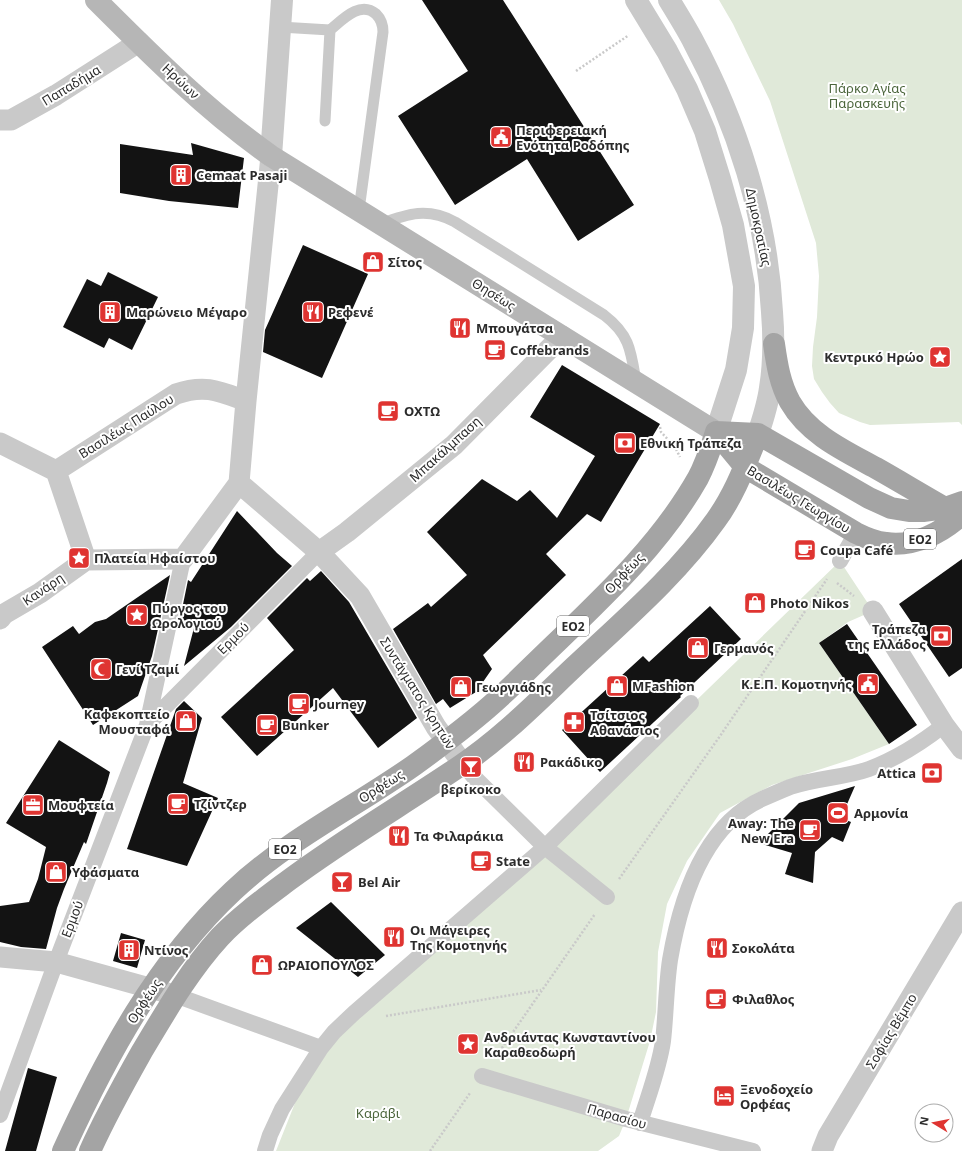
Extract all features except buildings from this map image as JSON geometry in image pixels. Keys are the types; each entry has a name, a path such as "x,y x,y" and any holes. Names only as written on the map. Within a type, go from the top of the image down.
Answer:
{"main road":[{"name":"Ηρώων","path":"96,0 197,97 236,130 271,156"},
{"name":"Θησέως","path":"271,156 716,432"},
{"path":"774,344 777,368 782,386 791,403 812,429 843,450 956,508"},
{"name":"ΕΟ2","path":"716,432 758,434 869,498 891,508 909,511 956,508"},
{"name":"Βασιλέως Γεωργίου","path":"716,432 745,467 856,533 872,540 900,544 918,540 937,533 956,508"},
{"name":"Ορφέως","path":"63,1151 98,1079 152,988 200,926 233,891 269,860 301,837 410,768 499,698 596,604 643,554 686,498 699,476 709,454 716,432"},
{"name":"Δημοκρατίας","path":"745,467 758,434"},
{"name":"Ορφέως","path":"90,1151 114,1102 175,996 193,970 220,937 252,907 316,860 463,764 516,721 659,586 691,551 717,518 745,467"}],"street":[{"path":"0,443 56,471 86,560 183,559 239,482 271,156 282,0"},
{"path":"636,0 668,51 687,89 705,132 720,179 732,225 744,286 743,328 736,370 716,432"},
{"name":"Δημοκρατίας","path":"669,0 692,38 721,98 744,159 760,221 771,281 774,344 770,387 766,409 758,434"},
{"name":"Παπαδήμα","path":"0,120 10,120 56,95 139,42"},
{"name":"Μπακάλμπαση","path":"320,552 347,532 454,445 562,336"},
{"name":"Βασιλέως Παύλου","path":"56,471 176,394 186,390 205,388 246,401"},
{"name":"Συντάγματος Κρητών","path":"239,482 320,552 360,596 436,727 473,776 545,847 607,896"},
{"path":"840,561 856,533"},
{"name":"Ερμού","path":"147,724 320,552"},
{"name":"Ερμού","path":"0,1115 56,962 147,724 183,559"},
{"name":"Κανάρη","path":"0,619 4,614 40,593 86,560"},
{"path":"640,1123 663,1043 670,961 678,924 699,863 715,837 734,816 759,801 790,787 868,769 888,761 920,743 956,737 873,610"},
{"path":"265,1151 270,1135 282,1109 321,1048 334,1032 545,847 691,703"},
{"name":"Σοφίας Βέμπο","path":"822,1151 828,1136 962,912"},
{"path":"0,956 56,962 152,988 321,1048"},
{"name":"Παρασίου","path":"482,1076 640,1123 754,1151"}],"lane":[{"path":"280,27 330,30 356,9 365,8 373,11 382,22 383,27 359,210"},
{"path":"325,121 330,30"},
{"path":"380,224 405,216 426,213 446,217 462,226 612,321 620,328 630,346 636,382"}],"path":[{"path":"576,71 625,38"},
{"path":"430,1151 720,736 840,561"},
{"path":"829,576 873,610"},
{"path":"379,1017 542,990"}],"green space":[{"name":"Πάρκο Αγίας Παρασκευής","path":"719,0 962,0 962,425 959,422 870,425 860,422 839,413 830,403 814,379 812,366 819,276 816,243 770,101 733,24"},
{"name":"Καράβι","path":"840,561 873,611 848,622 819,643 889,744 852,759 772,785 720,813 687,861 667,904 658,952 656,1012 650,1041 626,1119 619,1136 598,1151 276,1151 316,1050 545,847"}],"place":[{"name":"Περιφερειακή Ενότητα Ροδόπης","path":"501,137"},
{"name":"Cemaat Pasaji","path":"181,175"},
{"name":"Σίτος","path":"373,262"},
{"name":"Μαρώνειο Μέγαρο","path":"110,312"},
{"name":"Ρεφενέ","path":"313,312"},
{"name":"Μπουγάτσα","path":"460,328"},
{"name":"Coffebrands","path":"495,350"},
{"name":"Κεντρικό Ηρώο","path":"940,357"},
{"name":"ΟΧΤΩ","path":"388,411"},
{"name":"Εθνική Τράπεζα","path":"625,443"},
{"name":"Coupa Café","path":"805,550"},
{"name":"Πλατεία Ηφαίστου","path":"79,558"},
{"name":"Photo Nikos","path":"755,603"},
{"name":"Πύργος του Ωρολογιού","path":"137,615"},
{"name":"Τράπεζα της Ελλάδος","path":"941,636"},
{"name":"Γερμανός","path":"698,648"},
{"name":"Γενί Τζαμί","path":"101,669"},
{"name":"Κ.Ε.Π. Κομοτηνής","path":"868,684"},
{"name":"MFashion","path":"617,686"},
{"name":"Γεωργιάδης","path":"461,687"},
{"name":"Journey","path":"299,704"},
{"name":"Καφεκοπτείο Μουσταφά","path":"186,721"},
{"name":"Τσίτσιος Αθανάσιος","path":"574,722"},
{"name":"Bunker","path":"267,725"},
{"name":"Ρακάδικο","path":"524,762"},
{"name":"βερίκοκο","path":"471,767"},
{"name":"Attica","path":"932,773"},
{"name":"Τζίντζερ","path":"178,804"},
{"name":"Μουφτεία","path":"33,805"},
{"name":"Αρμονία","path":"838,813"},
{"name":"Away: The New Era","path":"810,830"},
{"name":"Τα Φιλαράκια","path":"399,836"},
{"name":"State","path":"481,861"},
{"name":"Υφάσματα","path":"56,872"},
{"name":"Bel Air","path":"342,882"},
{"name":"Οι Μάγειρες Της Κομοτηνής","path":"394,937"},
{"name":"Σοκολάτα","path":"717,948"},
{"name":"Ντίνος","path":"129,950"},
{"name":"ΩΡΑΙΟΠΟΥΛΟΣ","path":"262,965"},
{"name":"Φιλαθλος","path":"716,999"},
{"name":"Ανδριάντας Κωνσταντίνου Καραθεοδωρή","path":"468,1044"},
{"name":"Ξενοδοχείο Ορφέας","path":"724,1096"}]}
